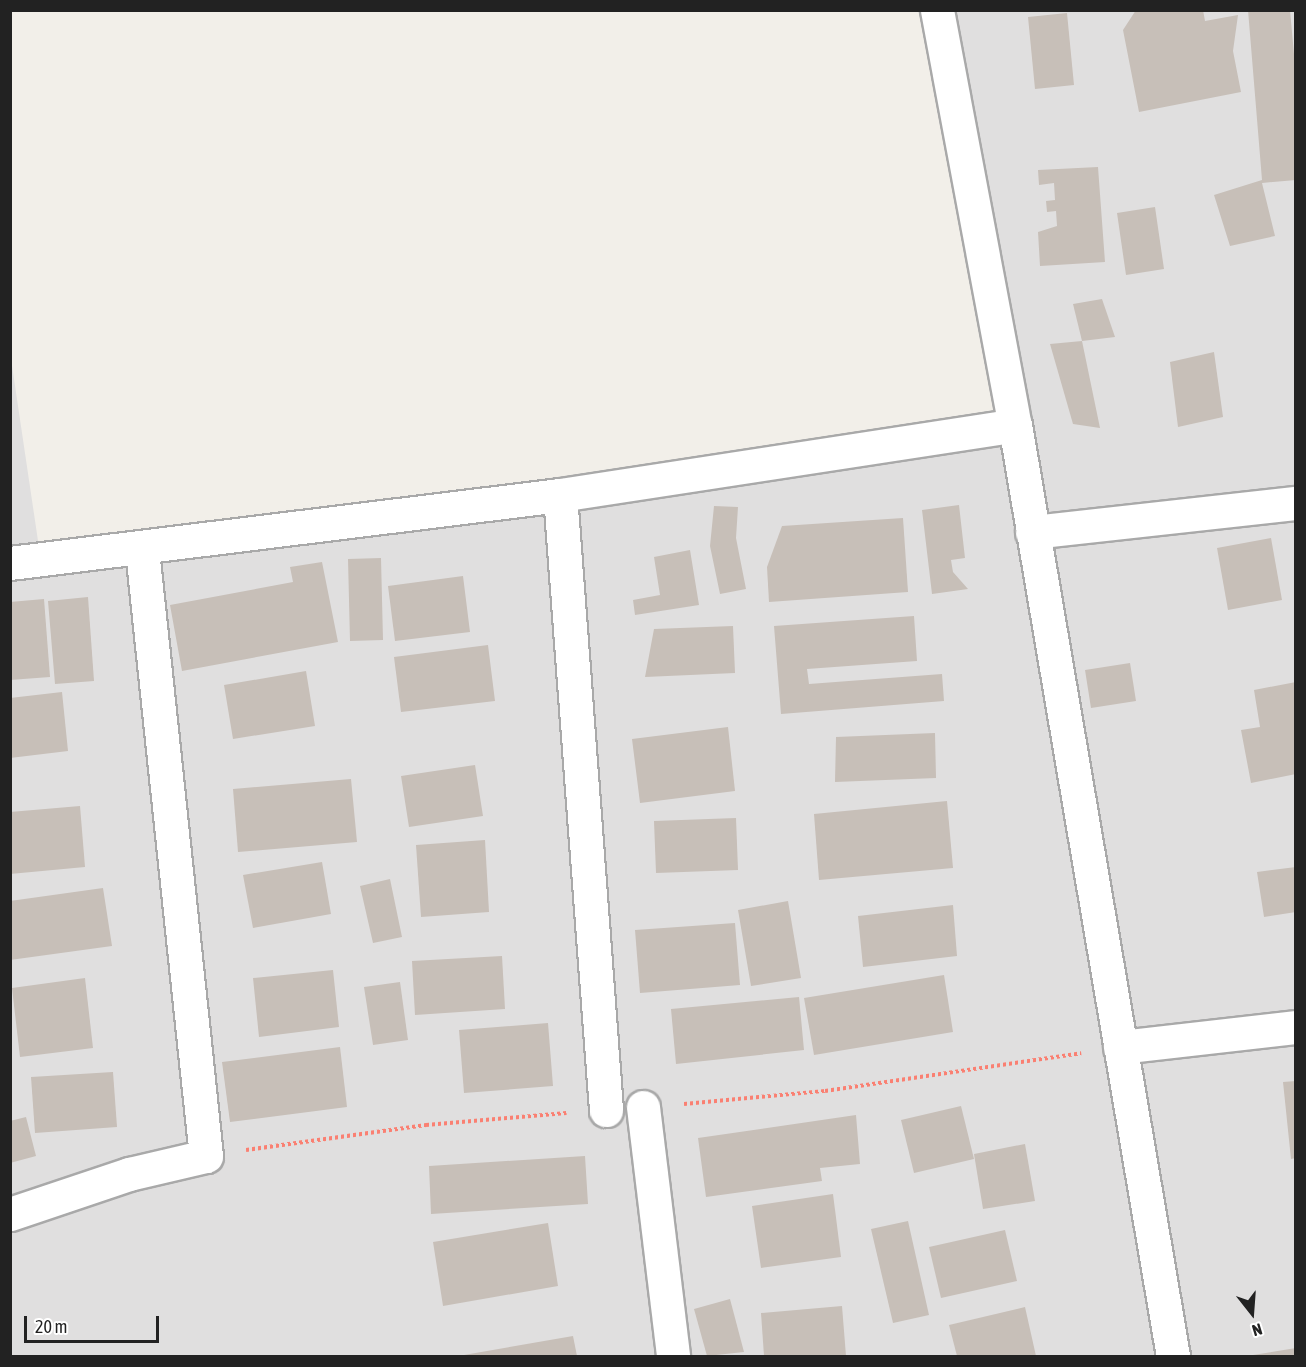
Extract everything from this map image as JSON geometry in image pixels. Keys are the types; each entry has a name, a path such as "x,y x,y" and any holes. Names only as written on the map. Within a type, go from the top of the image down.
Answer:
{"street":[{"path":"937,10 1015,425 1173,1356"},
{"path":"10,563 142,550 560,495 1015,425"},
{"path":"560,495 606,1110"},
{"path":"1032,532 1296,503"},
{"path":"10,1214 129,1174 206,1156 142,550"},
{"path":"1120,1047 1296,1027"},
{"path":"643,1107 673,1356"}],"shaded area":[{"path":"937,11 1295,11 1295,1356 11,1356 10,352 41,561 1014,426"}],"building":[{"path":"1136,10 1203,10 1205,21 1238,15 1233,51 1241,92 1139,112 1123,30"},
{"path":"1248,10 1290,10 1296,76 1296,180 1262,183 1275,236 1230,246 1214,195 1262,180"},
{"path":"1067,13 1074,85 1035,89 1028,17"},
{"path":"1098,167 1105,262 1040,266 1038,232 1057,226 1056,211 1047,212 1046,201 1055,200 1054,183 1039,185 1038,170"},
{"path":"1155,207 1164,269 1126,275 1117,213"},
{"path":"1102,299 1115,337 1082,341 1073,304"},
{"path":"1082,341 1100,428 1073,424 1050,344"},
{"path":"1214,352 1223,417 1178,427 1170,362"},
{"path":"959,505 965,558 951,560 953,572 968,589 932,594 922,510"},
{"path":"714,506 738,507 736,538 746,589 720,594 710,546"},
{"path":"903,518 908,592 769,602 767,567 782,526"},
{"path":"1271,538 1282,600 1228,610 1217,548"},
{"path":"690,550 699,605 635,615 633,600 660,595 654,557"},
{"path":"381,558 383,640 350,641 348,559"},
{"path":"322,562 338,642 182,671 170,605 293,582 290,567"},
{"path":"463,576 470,632 395,641 388,586"},
{"path":"88,597 94,681 55,684 48,601"},
{"path":"44,599 50,677 10,680 10,602"},
{"path":"914,616 917,661 807,669 809,684 942,674 944,701 781,714 774,626"},
{"path":"733,626 735,673 645,677 654,629"},
{"path":"488,645 495,701 401,712 394,657"},
{"path":"1130,663 1136,701 1091,708 1085,670"},
{"path":"306,671 315,726 233,739 224,685"},
{"path":"1296,682 1296,774 1251,783 1241,730 1260,727 1254,690"},
{"path":"62,692 68,751 10,758 10,698"},
{"path":"728,727 735,791 640,803 632,739"},
{"path":"935,733 936,778 835,782 836,737"},
{"path":"475,765 483,816 409,827 401,776"},
{"path":"351,779 357,842 238,852 233,789"},
{"path":"947,801 953,868 819,880 814,814"},
{"path":"80,806 85,867 10,874 10,812"},
{"path":"736,818 738,870 656,873 654,821"},
{"path":"485,840 489,912 421,917 416,845"},
{"path":"322,862 331,914 253,928 243,875"},
{"path":"1296,867 1296,912 1264,917 1257,872"},
{"path":"390,879 402,937 373,943 360,886"},
{"path":"103,888 112,946 10,960 10,901"},
{"path":"788,901 801,978 751,986 738,910"},
{"path":"953,905 957,956 863,967 858,916"},
{"path":"735,923 740,985 640,993 635,930"},
{"path":"502,956 505,1009 415,1015 412,961"},
{"path":"333,970 339,1027 259,1037 253,978"},
{"path":"944,975 953,1032 814,1055 804,998"},
{"path":"85,978 93,1048 20,1057 12,988"},
{"path":"400,982 408,1040 373,1045 364,987"},
{"path":"799,997 804,1050 676,1064 671,1009"},
{"path":"548,1023 553,1086 464,1093 459,1030"},
{"path":"340,1047 347,1107 230,1122 222,1062"},
{"path":"113,1072 117,1127 35,1133 31,1077"},
{"path":"1296,1081 1296,1158 1291,1159 1283,1082"},
{"path":"961,1106 974,1159 914,1173 901,1120"},
{"path":"856,1115 860,1164 820,1168 822,1181 706,1197 698,1138"},
{"path":"26,1117 36,1156 10,1163 10,1121"},
{"path":"1025,1144 1035,1201 983,1209 974,1154"},
{"path":"585,1156 588,1204 431,1214 429,1166"},
{"path":"833,1194 841,1257 761,1268 752,1206"},
{"path":"908,1221 929,1315 893,1323 871,1229"},
{"path":"548,1223 558,1286 443,1306 433,1242"},
{"path":"1005,1230 1017,1281 941,1298 929,1247"},
{"path":"730,1299 744,1352 707,1356 694,1309"},
{"path":"842,1306 846,1356 764,1356 761,1313"},
{"path":"1025,1307 1036,1356 957,1356 949,1325"},
{"path":"573,1336 577,1356 464,1356 464,1355"},
{"path":"1296,1348 1296,1356 1253,1356 1253,1355"}]}
